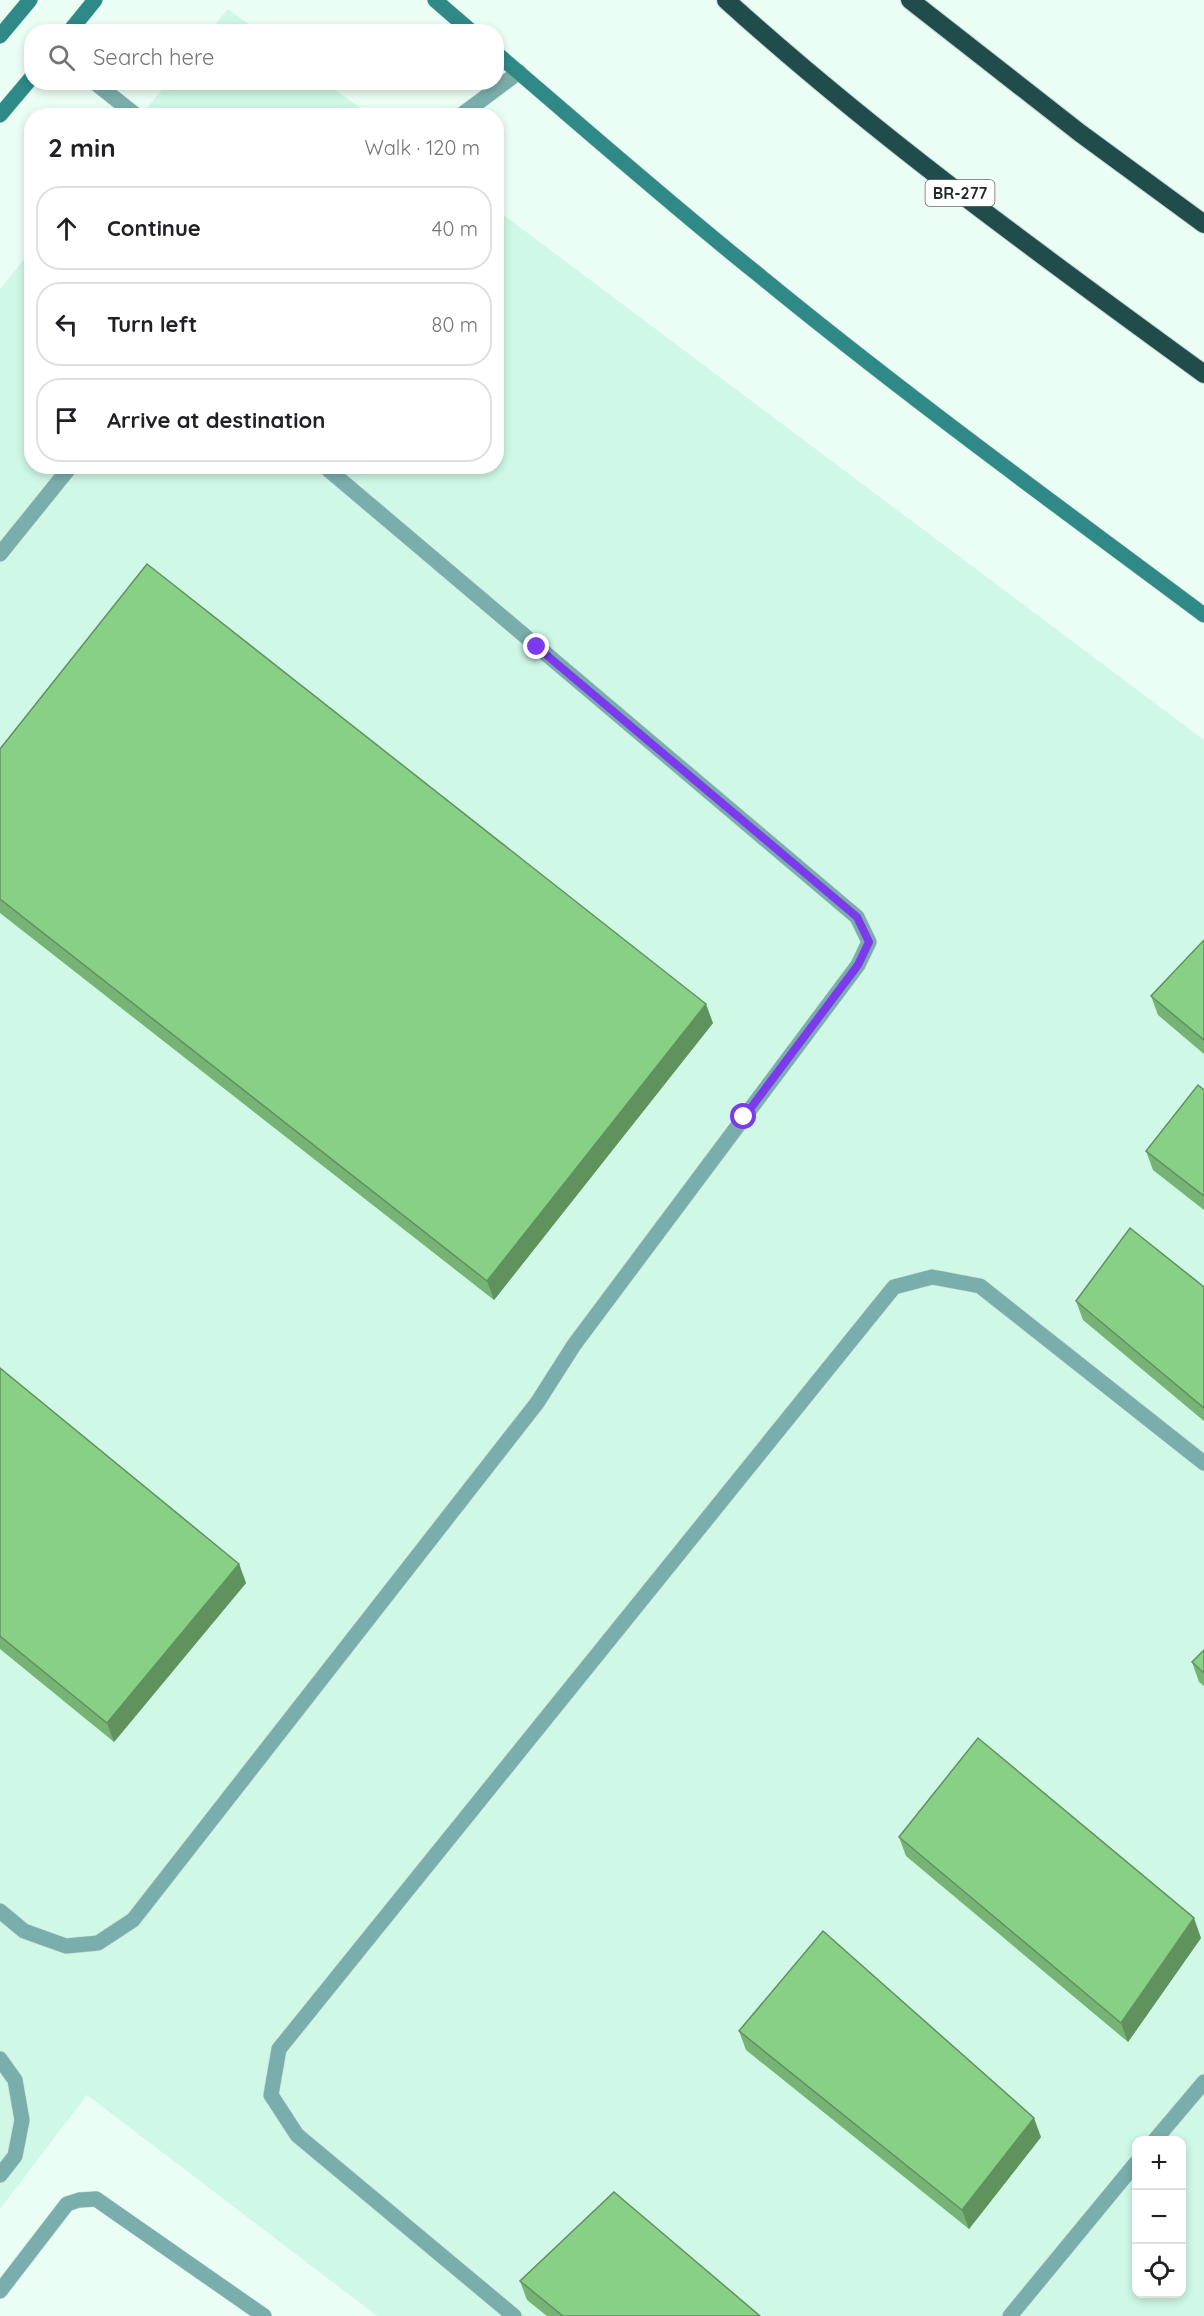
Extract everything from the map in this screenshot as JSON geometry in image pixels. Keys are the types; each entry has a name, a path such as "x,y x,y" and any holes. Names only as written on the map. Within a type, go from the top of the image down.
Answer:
{"highway":[{"name":"BR-277","path":"726,0 865,119 968,199 1204,374"},
{"path":"910,0 1071,126 1204,224"}],"main road":[{"path":"0,36 30,0"},
{"path":"76,24 95,0"},
{"path":"435,0 463,24"},
{"path":"504,60 667,199 860,356 1204,615"},
{"path":"0,115 24,86"}],"lane":[{"path":"504,83 519,72"},
{"path":"104,90 127,108"},
{"path":"471,108 495,90"},
{"path":"0,554 65,474"},
{"path":"0,1911 24,1931 66,1946 98,1943 134,1920 537,1403 574,1345 858,965 869,942 857,917 333,474"},
{"path":"514,2316 297,2135 271,2095 279,2049 894,1287 932,1277 980,1286 1204,1463"},
{"path":"0,2059 15,2080 22,2120 15,2157 0,2175"},
{"path":"1158,2136 1204,2082"},
{"path":"1010,2316 1132,2169"},
{"path":"0,2291 66,2204 79,2200 96,2199 264,2316"}],"shaded area":[{"path":"228,9 248,24 215,24"},
{"path":"162,90 336,90 360,108 147,108"},
{"path":"504,215 1204,740 1204,2316 377,2316 87,2095 0,2209 0,289 24,260 24,474 504,474"}],"building":[{"path":"147,564 706,1004 487,1281 0,899 0,749"},
{"path":"1204,940 1204,1040 1151,996"},
{"path":"1198,1085 1204,1090 1204,1196 1146,1151"},
{"path":"1130,1228 1204,1287 1204,1408 1076,1301"},
{"path":"0,1368 239,1564 107,1723 0,1636"},
{"path":"1204,1650 1204,1673 1192,1662"},
{"path":"978,1738 1194,1918 1121,2023 899,1837"},
{"path":"823,1931 1034,2118 962,2210 739,2031"},
{"path":"614,2192 760,2316 563,2316 520,2281"}],"route":[{"path":"537,647 857,917 869,942 858,965 744,1117"}]}
